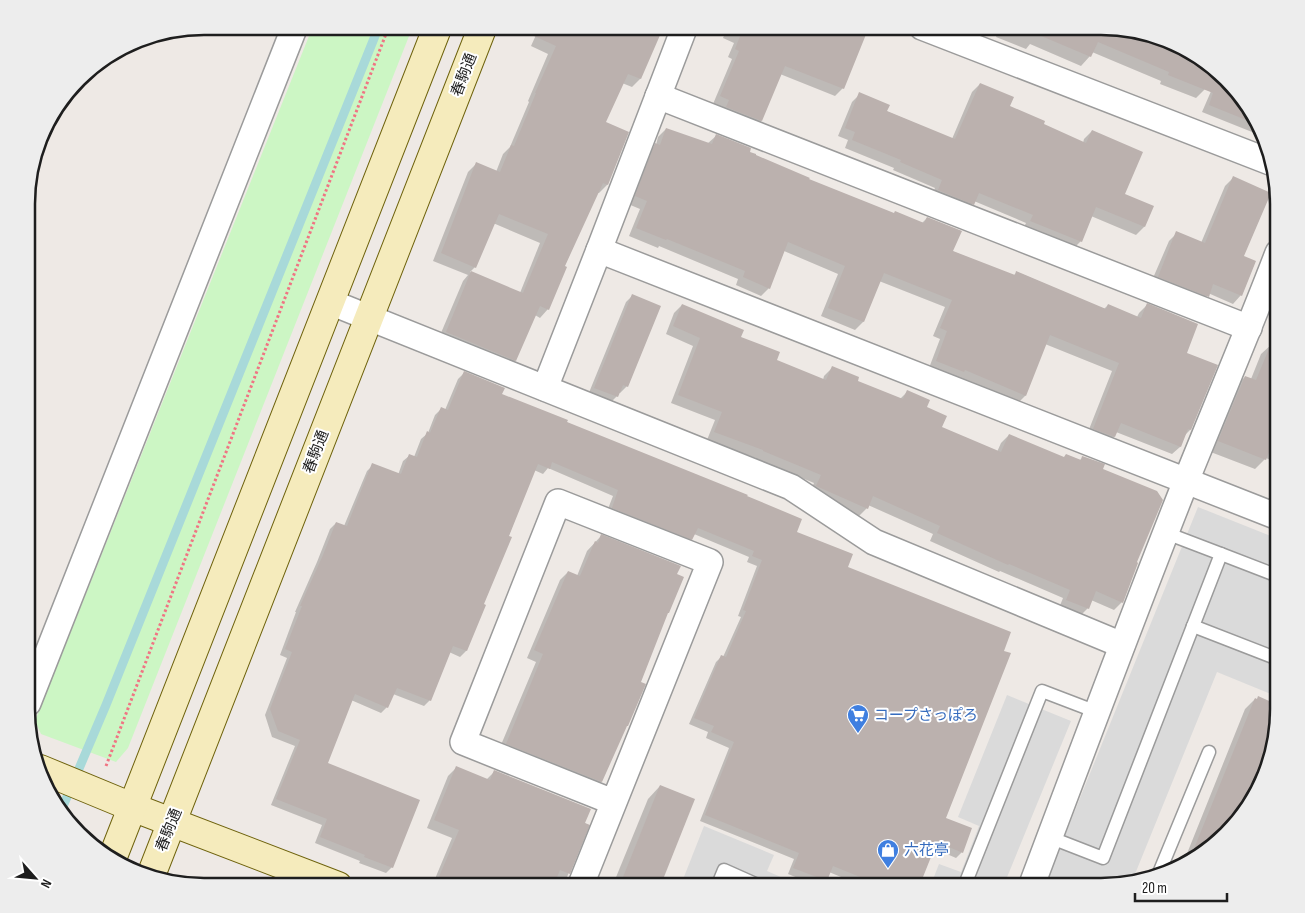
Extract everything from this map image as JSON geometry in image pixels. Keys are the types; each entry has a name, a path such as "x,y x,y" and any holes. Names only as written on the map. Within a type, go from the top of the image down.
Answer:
{"street":[{"path":"35,685 291,35"},
{"path":"114,853 434,35"},
{"name":"春駒通","path":"153,870 479,35"},
{"path":"545,388 682,35"},
{"path":"945,35 1264,160"},
{"path":"658,96 1249,328"},
{"path":"599,250 1270,515"},
{"path":"1033,878 1186,480 1270,273"},
{"path":"330,302 791,487 874,542 1122,645"},
{"path":"583,878 614,802 710,562 558,502 463,742 614,802"},
{"path":"47,772 172,823 317,878"}],"lane":[{"path":"1166,533 1270,573"},
{"path":"1049,837 1103,858 1220,554"},
{"path":"1193,626 1270,656"},
{"path":"968,878 1042,692 1097,712"},
{"path":"1162,867 1209,752"},
{"path":"721,878 724,870 742,878"}],"path":[{"path":"96,791 386,35"}],"green space":[{"path":"309,35 409,35 128,748 116,762 41,734 35,721"}],"shaded area":[{"path":"1198,507 1270,536 1270,694 1217,672 1135,875 1101,878 1048,877"},
{"path":"1007,695 1071,721 1007,878 934,878 939,864 961,872 979,826 958,817"},
{"path":"704,826 774,855 767,871 783,878 684,878"}],"building":[{"path":"532,35 660,35 641,79 628,74 606,122 629,132 608,185 603,183 565,266 567,267 549,310 540,306 516,361 446,332 471,271 523,293 548,234 499,214 476,268 441,253 476,162 500,172 511,145 514,146 556,46"},
{"path":"740,35 866,35 844,89 785,66 762,121 726,107 729,100 720,96 739,51 735,49"},
{"path":"1039,35 1112,35 1134,38 1176,52 1204,70 1221,84 1248,121 1209,105 1213,93 1168,75 1169,72 1098,42 1091,57"},
{"path":"980,83 1014,97 1010,106 1045,121 1044,124 1086,143 1092,130 1143,152 1125,194 1154,206 1145,227 1096,207 1082,242 1030,221 1033,215 979,193 974,205 938,190 942,180 900,162 901,160 852,140 855,132 845,128 859,92 890,105 887,111 955,139"},
{"path":"666,128 712,144 716,134 751,148 750,152 809,179 894,213 895,211 924,223 927,217 962,231 953,251 1015,275 1016,271 1106,309 1108,304 1141,318 1147,303 1198,324 1187,353 1218,365 1191,430 1188,429 1181,447 1121,423 1115,437 1093,429 1119,363 1050,335 1026,396 965,370 964,372 936,361 947,331 940,328 952,300 884,273 864,322 828,308 845,266 788,242 770,289 743,277 745,271 636,228 647,201 635,196 655,143 660,145"},
{"path":"1233,176 1270,193 1244,256 1256,261 1242,296 1213,284 1209,297 1158,277 1176,231 1205,243"},
{"path":"632,294 661,306 628,387 623,385 618,397 594,388"},
{"path":"682,304 744,330 741,337 780,352 777,360 826,380 832,366 859,377 858,381 903,399 907,390 930,400 927,407 947,416 942,427 1001,452 1009,434 1064,457 1066,454 1081,460 1082,456 1105,464 1103,469 1157,491 1163,500 1137,562 1123,603 1096,591 1089,609 1066,600 1070,590 937,533 940,526 873,496 868,509 816,486 821,475 763,450 714,432 722,412 678,395 700,338 673,326"},
{"path":"1270,346 1270,450 1266,460 1218,441 1245,376 1256,380"},
{"path":"464,371 505,388 502,394 802,519 797,532 853,554 848,567 1011,632 1004,651 1011,653 946,818 972,828 963,853 937,842 923,878 863,878 833,866 828,878 819,878 793,868 799,853 705,815 734,742 711,732 714,726 694,718 721,655 726,657 746,611 743,610 762,560 752,556 754,551 698,528 692,540 612,508 618,490 552,462 550,469 538,464 509,536 512,537 467,651 453,646 431,701 397,688 388,708 355,694 328,763 420,800 393,868 320,837 327,819 276,799 300,740 278,731 270,709 292,652 285,649 302,606 300,606 336,522 347,526 372,463 401,474 409,454 417,457 427,431 430,433 441,407 448,410"},
{"path":"601,534 681,566 677,574 684,577 641,682 646,684 602,782 506,744 543,654 534,650 568,571 580,576 595,541 598,543"},
{"path":"1258,696 1270,701 1270,720 1267,742 1253,784 1242,803 1221,829 1193,851 1255,698 1257,699"},
{"path":"456,766 490,780 494,770 591,809 585,823 590,825 570,874 560,870 557,878 438,878 459,830 434,820"},
{"path":"660,785 695,799 664,878 623,878"}],"waterway":[{"path":"64,804 106,705 375,35"}],"place":[{"name":"コープさっぽろ","path":"858,734"},
{"name":"六花亭","path":"888,869"}]}
